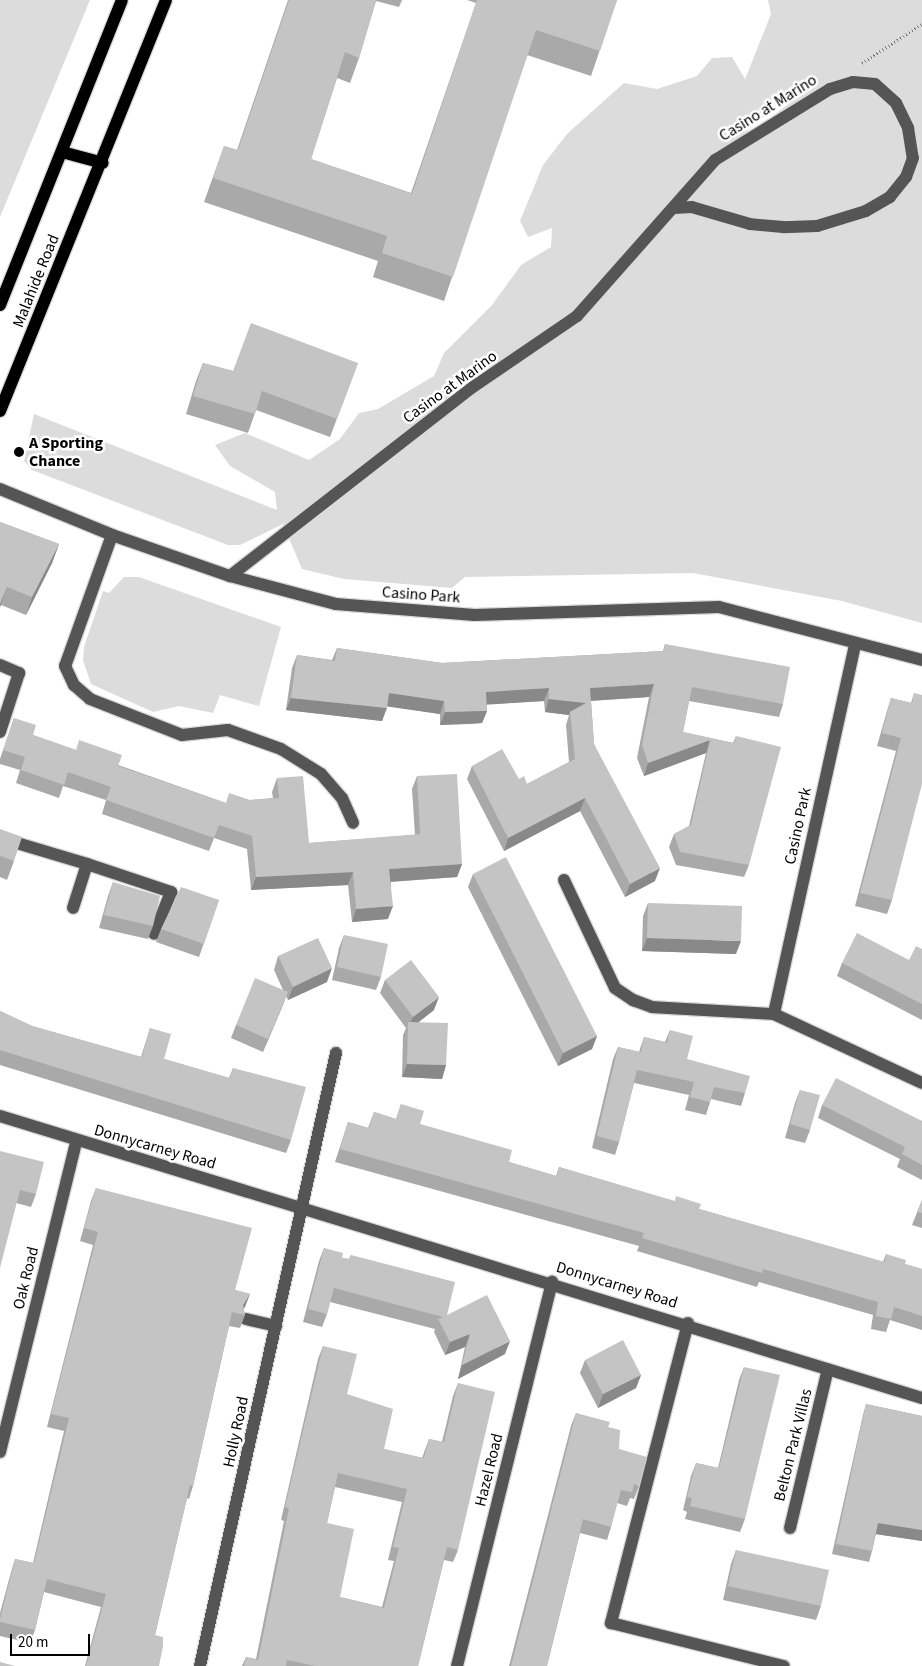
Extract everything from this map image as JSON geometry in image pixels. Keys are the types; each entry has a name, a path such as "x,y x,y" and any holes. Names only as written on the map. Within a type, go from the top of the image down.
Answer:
{"main road":[{"name":"Malahide Road","path":"0,305 122,0"},
{"name":"Malahide Road","path":"0,411 103,163 166,0"},
{"path":"62,152 103,163"}],"street":[{"name":"Casino at Marino","path":"230,576 473,388 577,316 715,160 830,89 853,82 875,84 896,103 908,128 913,158 906,177 890,197 866,211 817,226 750,224 692,207 674,208"},
{"name":"Casino Park","path":"0,489 112,535 230,576 336,604 414,614 719,607 854,645 922,660"},
{"path":"112,535 65,666 74,685 90,699 182,735 228,730 281,748 321,774 342,798 353,823"},
{"name":"Casino Park","path":"774,1014 854,645"},
{"path":"0,665 19,672 0,732"},
{"path":"0,838 171,892 154,934"},
{"path":"73,908 87,864"},
{"path":"564,880 615,988 633,1000 652,1007 774,1014 922,1083"},
{"path":"302,1205 336,1053"},
{"name":"Donnycarney Road","path":"0,1116 76,1142 302,1205 688,1323 922,1398"},
{"name":"Oak Road","path":"0,1452 76,1142"},
{"name":"Holly Road","path":"200,1666 302,1205"},
{"name":"Hazel Road","path":"457,1666 552,1282"},
{"path":"246,1319 276,1326"},
{"path":"688,1323 611,1623 784,1666"},
{"name":"Belton Park Villas","path":"790,1528 828,1369"}],"path":[{"path":"853,82 862,63 876,50 922,24"}],"shaded area":[{"path":"0,0 90,0 0,217"},
{"path":"768,0 922,0 922,623 842,601 693,573 465,577 452,588 344,579 302,569 283,524 240,545 228,545 32,470 24,461 34,414 277,510 275,492 230,466 215,445 245,433 309,460 340,439 359,413 378,409 434,376 444,353 492,305 521,265 551,247 552,228 528,237 520,221 543,165 567,134 624,83 657,89 697,76 712,58 732,57 745,79 771,14","holes":["783,99 791,102 729,149 728,148"]},
{"path":"124,577 139,577 281,627 259,706 220,695 213,713 179,706 153,712 91,684 83,660 84,647 103,591 109,593"}],"building":[{"path":"289,0 376,0 359,58 345,52 311,159 412,194 477,0 617,0 600,51 536,30 453,277 382,253 387,236 213,178 224,146 238,150"},
{"path":"251,323 358,363 337,419 262,391 255,414 193,396 203,363 233,371"},
{"path":"0,522 59,544 32,597 7,587 0,604"},
{"path":"665,644 790,667 783,704 692,687 683,732 734,743 736,736 781,747 749,865 680,852 674,834 691,825 710,740 648,763 642,745 654,684 590,688 594,744 660,868 630,884 585,798 508,838 472,766 502,749 519,779 524,776 527,784 575,759 570,712 586,703 549,699 549,688 486,692 487,711 445,712 444,701 389,693 387,708 291,698 297,655 335,661 337,648 442,663 664,651"},
{"path":"914,693 922,695 922,784 892,900 860,893 901,738 882,733 891,698 912,703"},
{"path":"14,718 36,725 33,735 76,750 79,740 122,755 118,766 226,803 229,793 250,800 279,798 277,778 303,776 309,843 420,834 417,776 457,774 462,864 389,869 393,906 356,909 353,872 256,877 252,836 219,825 214,838 106,800 111,787 68,772 64,785 21,770 25,757 3,750"},
{"path":"0,829 22,837 14,861 0,856"},
{"path":"506,857 597,1036 563,1053 473,874"},
{"path":"113,882 160,896 153,926 104,915"},
{"path":"181,887 219,900 204,944 161,929"},
{"path":"648,903 742,906 741,941 647,938"},
{"path":"857,933 909,960 916,946 922,949 922,1004 842,963"},
{"path":"344,935 388,944 381,977 337,967"},
{"path":"318,938 332,968 293,987 278,956"},
{"path":"411,960 439,997 413,1017 385,980"},
{"path":"255,978 288,992 268,1039 236,1025"},
{"path":"0,1011 32,1026 142,1057 150,1028 171,1034 164,1059 230,1078 233,1068 306,1087 291,1140 0,1050"},
{"path":"408,1022 448,1023 446,1065 407,1064"},
{"path":"670,1030 693,1036 687,1059 750,1076 745,1093 714,1087 710,1102 690,1097 694,1082 637,1070 619,1142 597,1136 618,1047 641,1052 644,1037 667,1043"},
{"path":"836,1078 922,1121 922,1165 902,1154 905,1147 822,1105"},
{"path":"800,1090 820,1095 810,1130 790,1124"},
{"path":"401,1104 424,1111 420,1124 512,1150 509,1162 557,1176 559,1167 675,1201 676,1196 701,1204 699,1209 885,1262 886,1254 906,1260 905,1264 922,1269 922,1316 894,1307 891,1319 876,1316 878,1302 763,1269 762,1273 642,1238 644,1233 340,1149 348,1122 369,1128 374,1112 396,1119"},
{"path":"0,1151 44,1162 36,1194 20,1190 0,1268"},
{"path":"96,1188 252,1228 235,1290 250,1294 243,1305 245,1315 232,1312 193,1486 190,1485 155,1635 163,1637 159,1666 86,1666 106,1594 47,1579 35,1630 0,1622 15,1559 34,1563 69,1418 51,1414 98,1232 84,1228"},
{"path":"922,1200 922,1213 917,1212"},
{"path":"324,1248 343,1253 342,1258 349,1259 351,1255 455,1282 447,1315 487,1295 510,1341 462,1365 470,1334 450,1342 438,1319 443,1317 334,1288 327,1314 308,1309"},
{"path":"623,1340 641,1375 603,1394 585,1360"},
{"path":"323,1346 357,1354 347,1394 393,1409 384,1449 424,1458 429,1439 444,1442 458,1383 495,1392 458,1550 447,1547 418,1666 315,1666 287,1660 286,1666 244,1666 246,1657 258,1660 289,1508 285,1507","holes":["338,1473 407,1489 393,1547 399,1548 384,1608 340,1597 354,1529 327,1523"]},
{"path":"744,1367 780,1375 745,1519 690,1506 692,1498 687,1497 696,1463 719,1468"},
{"path":"866,1404 922,1416 922,1530 878,1523 872,1551 836,1544"},
{"path":"576,1413 610,1422 608,1427 620,1430 619,1449 647,1457 639,1486 634,1484 632,1492 621,1490 611,1527 583,1519 547,1666 511,1666"},
{"path":"736,1550 829,1570 821,1606 728,1586"},
{"path":"0,1662 15,1666 0,1666"}],"place":[{"name":"A Sporting Chance","path":"19,452"}]}
